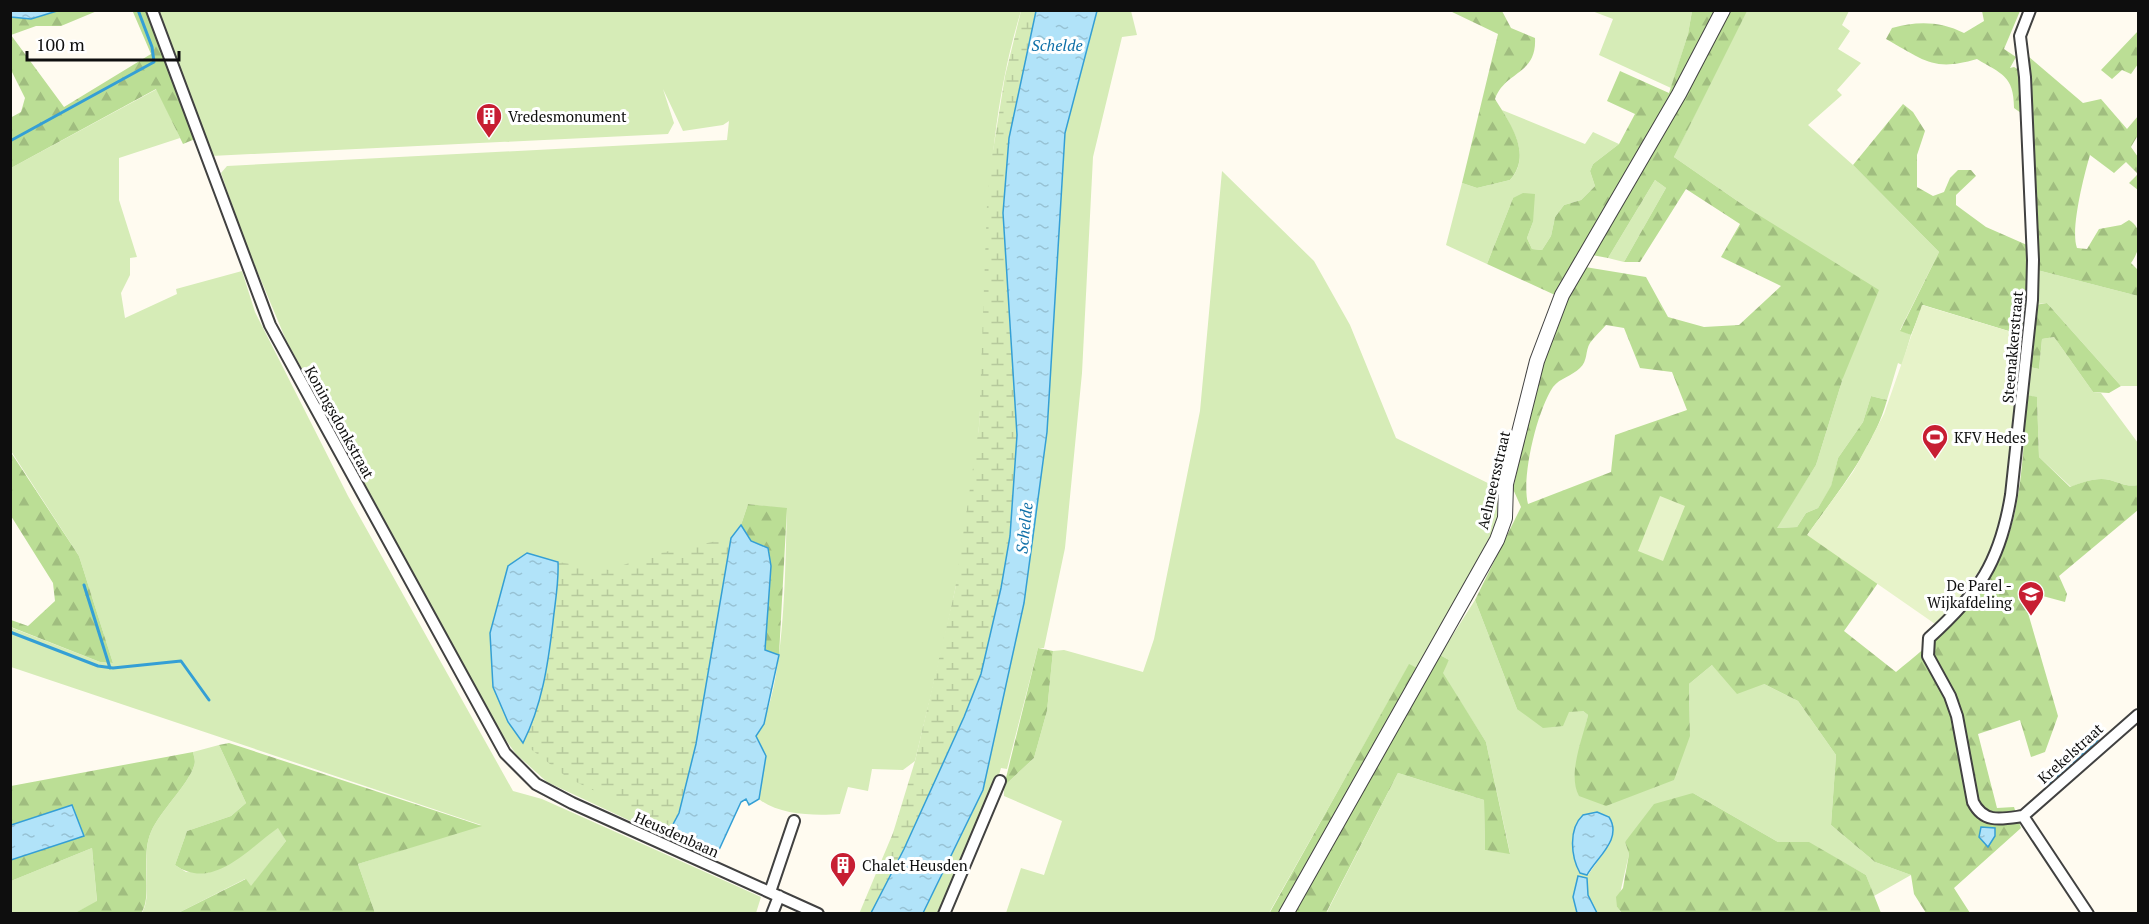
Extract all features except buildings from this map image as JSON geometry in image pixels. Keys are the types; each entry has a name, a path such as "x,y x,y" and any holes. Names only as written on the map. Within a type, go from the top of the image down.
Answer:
{"street":[{"name":"Koningsdonkstraat","path":"152,10 270,325 305,392 505,753 536,784 572,803"},
{"name":"Aelmeersstraat","path":"1286,914 1497,540 1505,518 1506,484 1537,361 1562,295 1680,94 1723,10"},
{"name":"Steenakkerstraat","path":"2023,816 1987,818 1978,811 1973,802 1950,696 1928,656 1929,638 1970,596 1992,564 2007,520 2011,495 2032,300 2033,260 2025,88 2020,36 2030,10"},
{"name":"Krekelstraat","path":"2023,816 2139,715"},
{"path":"944,914 999,786"},
{"name":"Heusdenbaan","path":"572,803 818,914"},
{"path":"2023,816 2088,914"},
{"path":"772,914 794,821"}],"green space":[{"path":"57,11 97,11 61,26 36,26 11,35 11,17 31,19"},
{"path":"147,11 195,139 183,144 156,89 11,168 10,118 21,112 25,98 11,70 11,35 64,107 151,54 133,12"},
{"path":"157,11 1021,11 998,114 992,165 979,426 970,511 945,636 915,761 903,770 872,769 868,791 848,787 840,814 819,815 786,811 759,799 766,757 756,736 766,716 778,659 784,594 787,509 748,504 741,525 731,538 722,593 669,839 547,782 516,754 503,736 286,340 245,242 221,173 227,166 727,140 729,121 723,125 683,131 663,89 674,123 668,134 211,156"},
{"path":"1021,11 1036,11 1009,138 1003,213 1017,435 1010,536 1001,588 981,674 964,717 904,849 872,912 859,914 893,833 915,761 955,590 979,427 987,204 991,163 1005,76"},
{"path":"1097,11 1131,11 1137,35 1122,37 1093,157 1082,373 1065,548 1044,648 1038,648 1007,769 1001,768 994,792 939,913 923,914 983,790 1047,432 1065,133"},
{"path":"1450,11 1502,11 1511,28 1535,38 1531,59 1506,83 1495,99 1512,128 1519,149 1517,170 1510,180 1477,188 1462,183 1498,34"},
{"path":"1592,11 1692,11 1688,34 1671,88 1599,55 1613,19"},
{"path":"1692,11 1747,11 1674,157 1749,209 1879,290 1843,378 1816,465 1777,528 1797,527 1806,513 1818,508 1831,486 1838,458 1863,422 1871,396 1887,400 1873,436 1863,454 1808,534 1878,583 1844,631 1896,672 1953,622 1978,593 1998,561 2013,522 2023,458 2027,395 2037,397 2039,457 2070,487 2100,479 2138,485 2138,510 2059,576 2067,594 2065,602 2039,595 2028,613 2058,716 2045,752 2031,757 2020,720 1978,734 1997,808 2014,807 2021,828 1954,888 1970,913 1926,913 1914,894 1911,875 1875,862 1831,825 1836,755 1798,701 1764,684 1737,694 1712,665 1689,684 1690,736 1674,780 1606,806 1579,796 1575,767 1588,715 1583,711 1569,712 1563,726 1543,728 1517,709 1475,600 1521,507 1513,489 1555,295 1487,264 1513,198 1523,193 1535,194 1533,222 1527,238 1532,249 1542,250 1551,236 1555,217 1564,205 1581,200 1595,186 1590,171 1593,164 1619,144 1635,114 1607,101 1620,71 1669,93 1688,34","holes":["1655,180 1666,188 1624,262 1640,262 1686,189 1740,224 1721,257 1781,286 1739,325 1704,327 1668,317 1646,277 1585,267 1592,255 1608,258","1606,325 1624,328 1640,368 1672,372 1687,410 1615,435 1611,472 1528,504 1526,492 1532,444 1547,398 1556,384 1583,365 1590,343"]},
{"path":"1745,11 1849,11 1842,25 1850,31 1838,49 1861,63 1837,90 1842,95 1808,125 1853,165 1939,252 1900,330 1911,335 1902,365 1898,363 1887,400 1871,396 1863,422 1838,458 1831,487 1818,508 1806,513 1797,527 1776,528 1816,465 1843,378 1749,209 1674,157"},
{"path":"1982,11 2020,11 2004,49 2016,57 2010,68 2014,67 2028,75 2028,56 2083,103 2101,99 2127,129 2138,116 2138,135 2131,147 2138,157 2138,174 2126,162 2114,173 2090,155 2079,202 2075,240 2077,248 2087,249 2099,229 2121,225 2129,220 2134,224 2139,234 2139,246 2131,263 2138,270 2138,296 2037,270 2024,106 2021,113 2014,108 2012,89 2005,77 1977,59 1950,64 1929,62 1886,39 1892,28 1919,23 1946,26 1964,33 1984,21"},
{"path":"2138,31 2138,64 2131,74 2122,70 2112,79 2101,70"},
{"path":"157,89 180,138 119,158 119,200 137,257 130,258 130,275 121,293 125,318 177,294 176,289 242,271 255,312 348,496 513,791 542,799 761,897 756,913 375,913 358,864 481,825 11,667 10,627 100,662 113,663 79,556 11,451 11,168"},
{"path":"1903,104 1913,112 1925,131 1917,155 1917,187 1933,196 1944,192 1950,178 1958,170 1971,170 1976,176 1956,195 1956,205 1986,227 2027,245 2029,269 2025,336 1923,305 1911,335 1900,331 1939,252 1853,165"},
{"path":"1502,110 1585,144 1593,132 1619,144 1593,164 1590,171 1595,186 1581,200 1564,205 1555,217 1551,236 1542,250 1532,249 1527,238 1533,222 1513,198 1487,264 1446,245 1462,183 1477,188 1510,180 1516,172 1520,154 1516,136"},
{"path":"1222,171 1314,261 1350,325 1396,438 1498,488 1497,519 1492,533 1418,668 1409,665 1269,913 1006,913 1021,868 1044,875 1062,821 1004,796 1004,786 1034,758 1047,711 1053,651 1064,650 1143,672 1154,639 1200,411"},
{"path":"2138,174 2138,190 2129,183"},
{"path":"1655,180 1666,188 1624,262 1608,258"},
{"path":"2037,270 2138,296 2138,386 2121,386 2047,303 2037,304"},
{"path":"2047,303 2121,386 2109,393 2093,392 2054,337 2042,339 2039,369 2030,367 2035,305"},
{"name":"KFV Hedes","path":"1922,305 2025,336 2006,507 1993,552 1938,626 1807,535 1853,472 1884,414"},
{"path":"2054,337 2093,392 2101,393 2138,443 2138,485 2100,479 2071,487 2039,457 2037,398 2027,395 2030,367 2039,369 2042,339"},
{"path":"10,451 79,556 113,663 100,662 11,627 11,620 28,626 55,601 53,583 11,516"},
{"path":"1660,496 1685,506 1663,561 1638,551"},
{"path":"748,504 787,508 779,655 765,651 771,566 768,548 751,541 741,525"},
{"path":"731,538 696,744 679,813 671,828 568,778 523,743 540,699 546,669 557,592 558,562 609,570 655,554"},
{"path":"1475,600 1517,709 1583,711 1588,715 1577,765 1690,736 1689,684 1712,665 1764,684 1798,701 1836,755 1831,825 1875,862 1911,875 1874,896 1866,875 1809,843 1778,842 1693,793 1625,842 1629,854 1617,907 1622,913 1597,913 1588,895 1586,878 1573,897 1577,913 1326,914 1398,773 1484,800 1485,850 1510,853 1486,742 1442,673 1449,660 1440,655","holes":["1613,831 1610,844 1588,875 1578,869 1573,854 1574,838"]},
{"path":"1038,648 1053,651 1047,711 1034,758 1004,786"},
{"path":"1440,655 1449,660 1443,673 1486,742 1510,854 1485,850 1484,800 1398,773 1326,913 1269,914 1409,664 1430,674"},
{"path":"229,743 482,826 358,864 375,913 178,913 246,879 251,886 286,841 278,828 243,856 217,870 203,873 189,872 175,865 187,831 231,816 246,803 219,745"},
{"path":"219,745 246,803 231,816 187,831 175,865 186,872 208,873 279,827 286,841 251,887 245,879 178,913 141,914 145,907 147,853 151,832 191,773 195,762 193,752"},
{"path":"193,752 195,762 191,773 151,832 146,853 146,898 141,913 75,913 97,901 92,848 11,881 11,860 84,836 72,805 11,825 11,786"},
{"path":"1693,793 1778,842 1809,842 1866,875 1881,913 1622,913 1617,907 1616,897 1623,888 1629,854 1625,842 1654,804"},
{"path":"92,848 97,902 75,913 11,914 11,881"}],"water":[{"path":"10,11 57,11 31,19 11,17"},
{"name":"Schelde","path":"1036,11 1097,11 1065,133 1047,432 1024,603 983,790 923,913 871,913 904,849 964,717 981,674 1001,588 1010,536 1017,435 1003,213 1009,138"},
{"path":"741,525 751,541 768,548 771,566 765,650 779,655 764,724 756,736 766,756 759,799 749,805 746,799 741,802 718,852 671,828 679,813 696,744 731,538"},
{"path":"527,553 558,562 558,570 551,638 543,684 530,729 523,743 508,722 493,687 490,633 508,566"},
{"path":"72,805 84,836 11,860 11,825"},
{"path":"1597,812 1609,817 1613,833 1607,848 1587,875 1580,873 1577,866 1573,851 1573,835 1583,815"},
{"path":"1981,827 1995,828 1995,836 1988,847 1979,837"},
{"path":"1578,876 1587,878 1588,895 1597,913 1577,913 1573,897"}],"waterway":[{"path":"10,141 154,62 152,47 138,10"},
{"path":"84,585 110,668"},
{"path":"10,632 98,666 113,668 181,661 209,700"},
{"path":"2049,783 2097,740"}],"place":[{"name":"Vredesmonument","path":"489,139"},
{"name":"KFV Hedes","path":"1935,460"},
{"name":"De Parel - Wijkafdeling","path":"2031,617"},
{"name":"Chalet Heusden","path":"843,888"}]}
